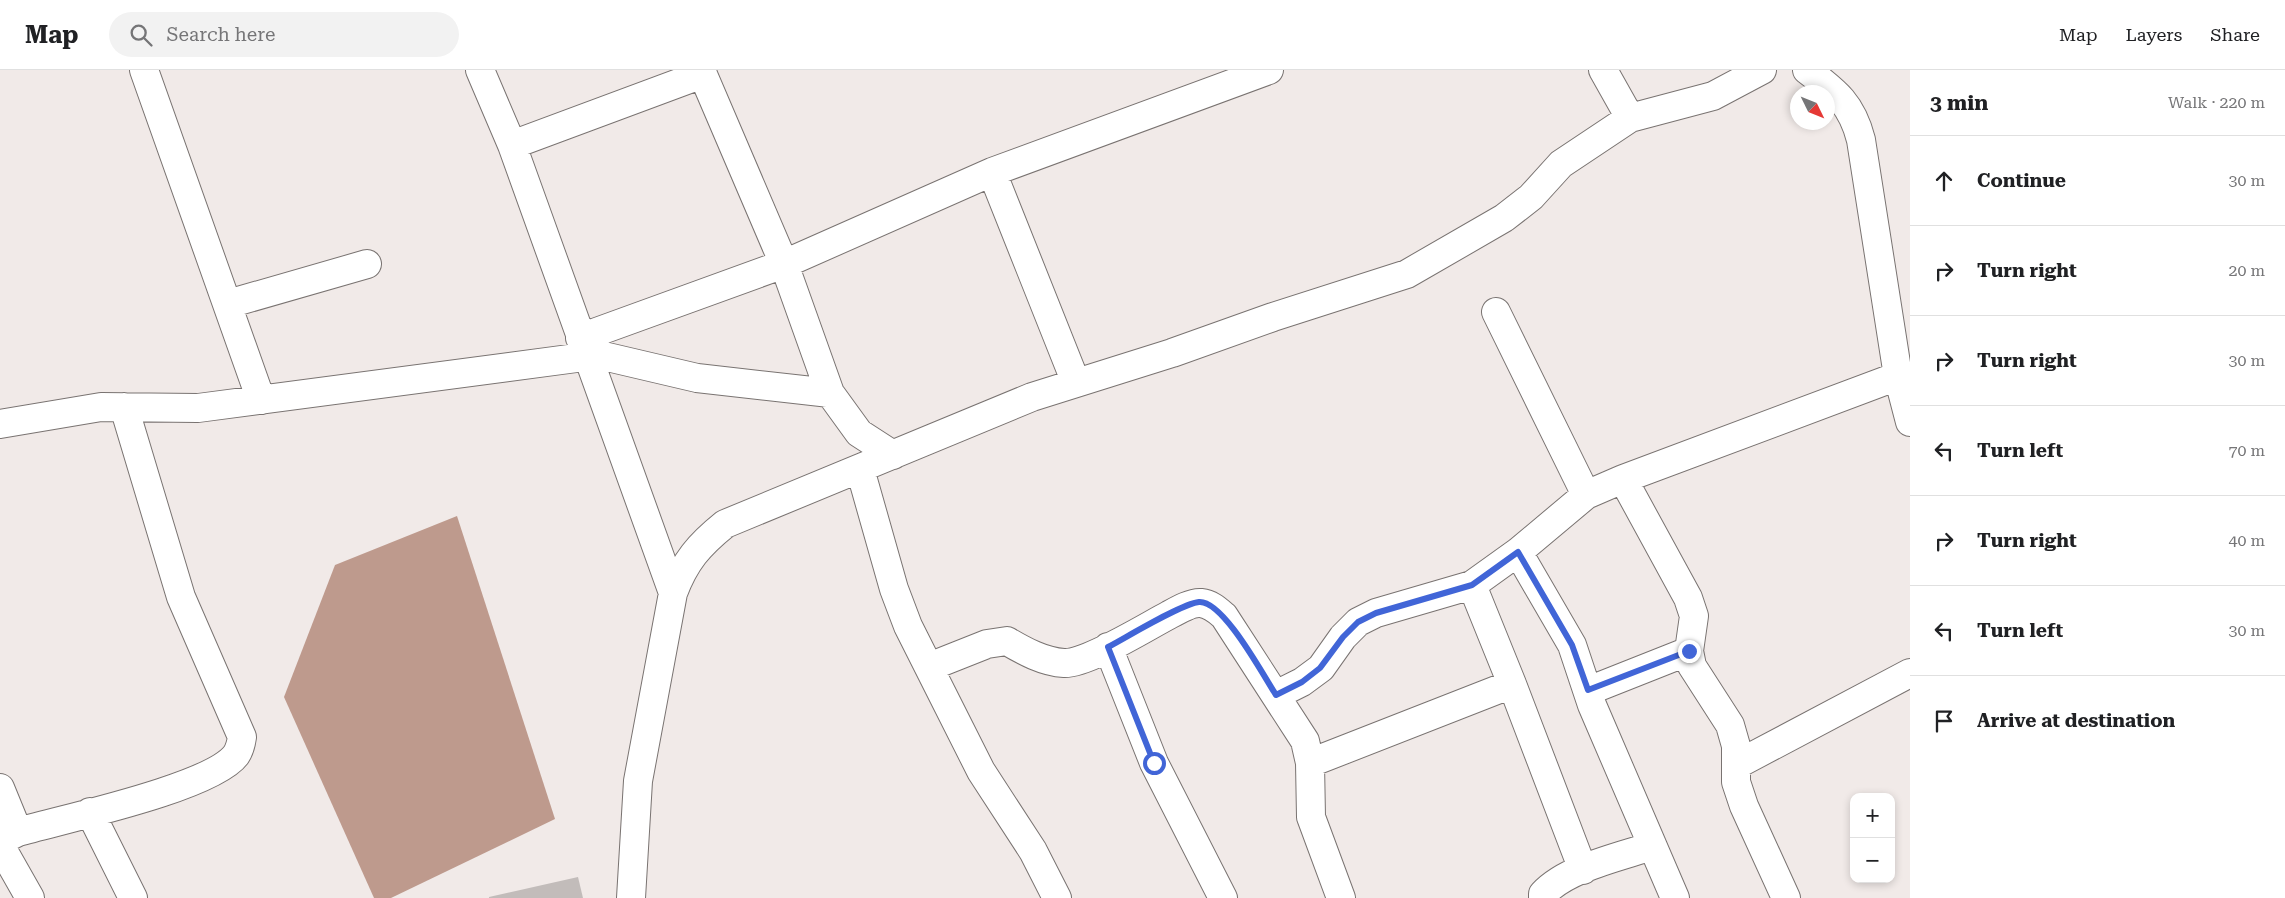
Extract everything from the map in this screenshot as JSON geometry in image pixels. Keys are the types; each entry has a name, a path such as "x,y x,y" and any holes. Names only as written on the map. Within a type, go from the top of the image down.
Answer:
{"street":[{"path":"144,70 262,400"},
{"path":"480,70 512,144 673,593"},
{"path":"0,424 101,407 198,408 262,400 584,347 784,264 992,172 1269,70"},
{"path":"1603,70 1630,118"},
{"path":"631,898 638,781 673,593 682,570 703,542 725,524 1032,397 1172,353 1273,317 1407,274 1504,218 1531,197 1561,164 1630,118 1714,83 1762,70"},
{"path":"1807,70 1829,86 1845,103 1856,119 1862,140 1898,376 1910,422"},
{"path":"512,144 702,72 784,264 830,393 859,433 893,455"},
{"path":"992,172 1076,383"},
{"path":"228,304 367,264"},
{"path":"1496,312 1586,495"},
{"path":"584,347 600,354 697,378 830,393"},
{"path":"1276,695 1302,682 1320,668 1343,637 1358,622 1376,613 1472,585 1518,552 1586,495 1623,479 1898,376"},
{"path":"6,839 90,812 158,794 210,774 235,756 241,745 242,737 181,597 124,407"},
{"path":"860,469 894,589 908,626 981,771 1033,852 1057,898"},
{"path":"1623,479 1688,598 1694,616 1689,651 1692,666 1730,725 1736,746 1736,782 1744,806 1786,898"},
{"path":"1518,552 1572,645 1592,705 1675,898"},
{"path":"1472,585 1583,870"},
{"path":"929,667 987,644 1007,641 1023,651 1042,658 1065,663 1089,656 1179,609 1199,602 1210,605 1224,616 1305,741 1310,763 1311,817 1341,898"},
{"path":"1108,647 1154,763 1223,898"},
{"path":"1588,690 1689,651"},
{"path":"1736,765 1910,673"},
{"path":"1310,763 1512,684"},
{"path":"0,788 6,839 30,898"},
{"path":"90,812 133,898"},
{"path":"1543,898 1543,894 1552,884 1583,870 1652,846"}],"shaded area":[{"path":"457,516 555,819 391,898 374,898 284,697 335,565"}],"building":[{"path":"578,877 583,898 489,898 489,897"}],"route":[{"path":"1154,763 1108,647 1179,609 1199,602 1210,605 1224,616 1276,695 1302,682 1320,668 1343,637 1358,622 1376,613 1472,585 1518,552 1572,645 1588,690 1689,651"}]}
